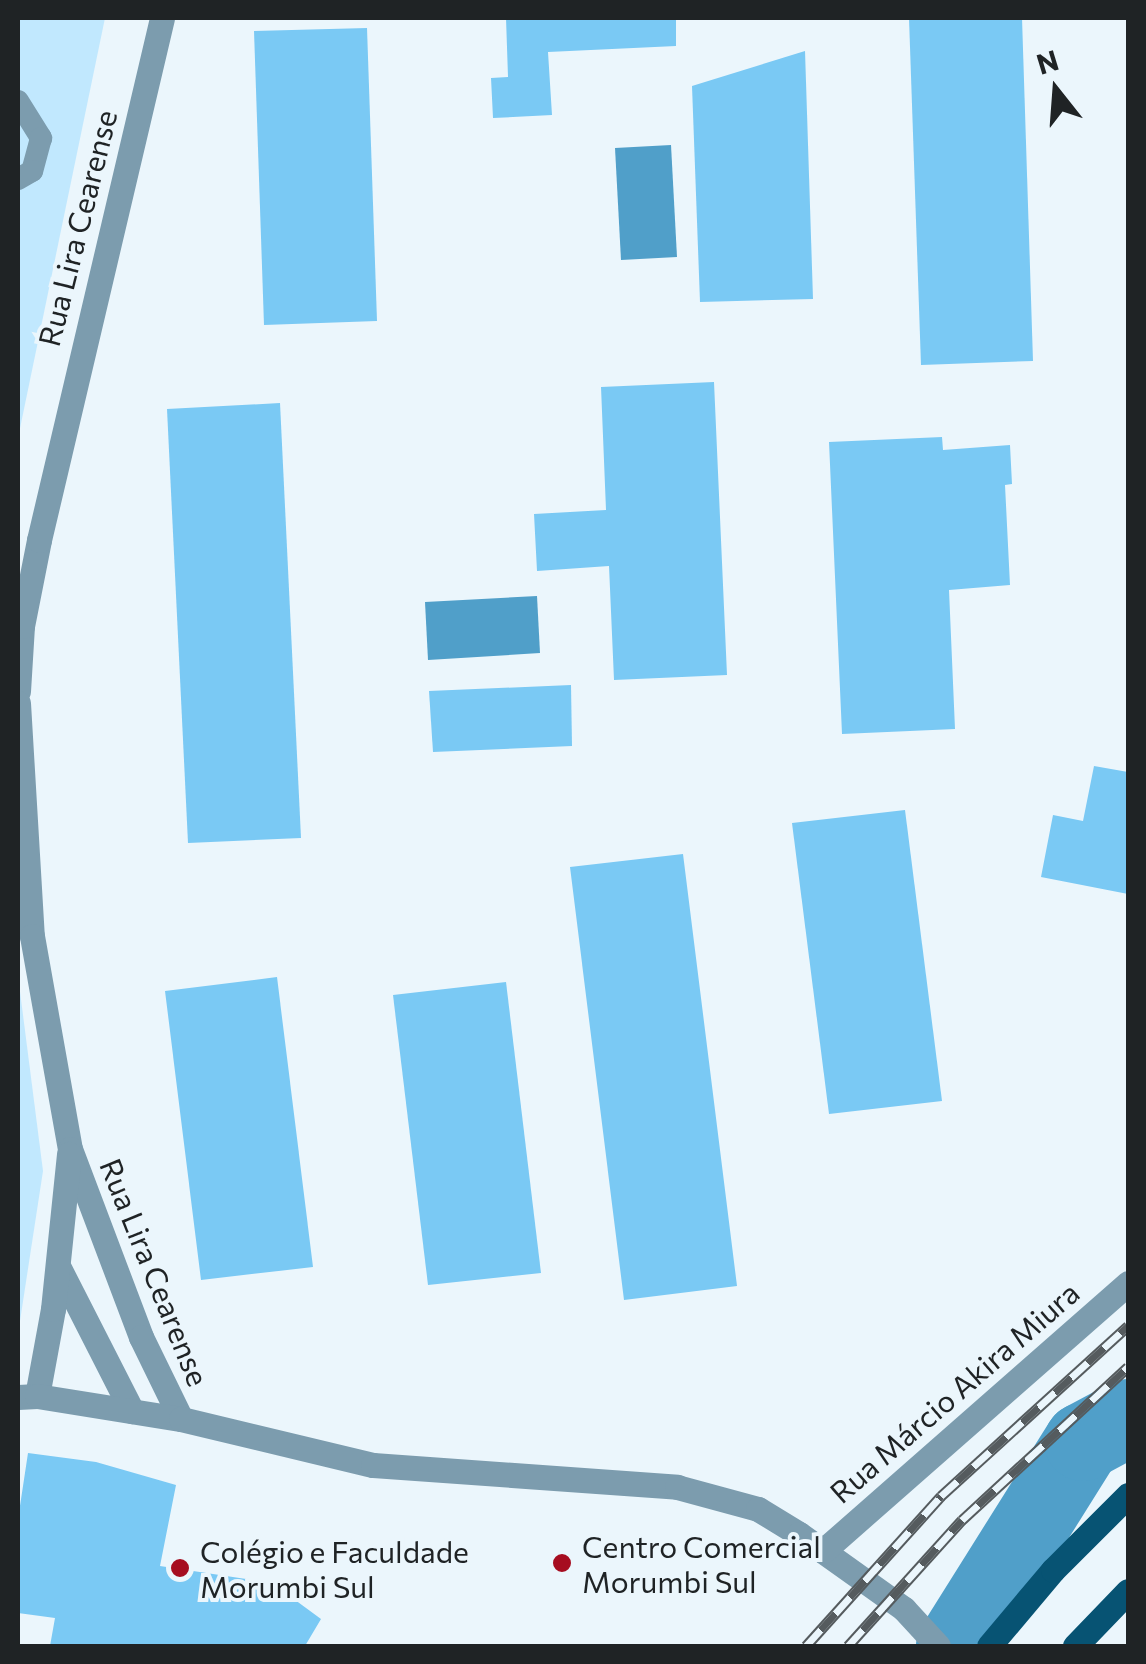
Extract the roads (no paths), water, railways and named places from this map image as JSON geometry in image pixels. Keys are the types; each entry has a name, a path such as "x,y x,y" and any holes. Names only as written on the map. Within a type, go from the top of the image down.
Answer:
{"main road":[{"path":"988,1646 1053,1570 1128,1494"},
{"path":"1075,1646 1128,1591"}],"street":[{"name":"Rua Lira Cearense","path":"18,691 22,626 38,540 162,18"},
{"name":"Rua Lira Cearense","path":"18,703 32,936 70,1149 141,1336 180,1419"},
{"name":"Rua Lira Cearense","path":"27,1397 58,1266 70,1149"},
{"path":"58,1266 132,1411"},
{"name":"Rua Márcio Akira Miura","path":"823,1551 1128,1283"},
{"path":"27,1397 180,1419 373,1465 677,1487 758,1509 904,1609 938,1646"}],"lane":[{"path":"18,101 41,138 32,170 18,180"}],"water":[{"path":"671,145 677,257 621,260 615,148"},
{"path":"537,596 540,653 428,660 425,602"}],"waterway":[{"path":"955,1646 1083,1442 1128,1418"}],"railway":[{"path":"806,1646 941,1496 1128,1326"},
{"path":"848,1646 962,1520 1128,1367"}],"place":[{"name":"Centro Comercial Morumbi Sul","path":"562,1563"},
{"name":"Colégio e Faculdade Morumbi Sul","path":"180,1568"}]}
